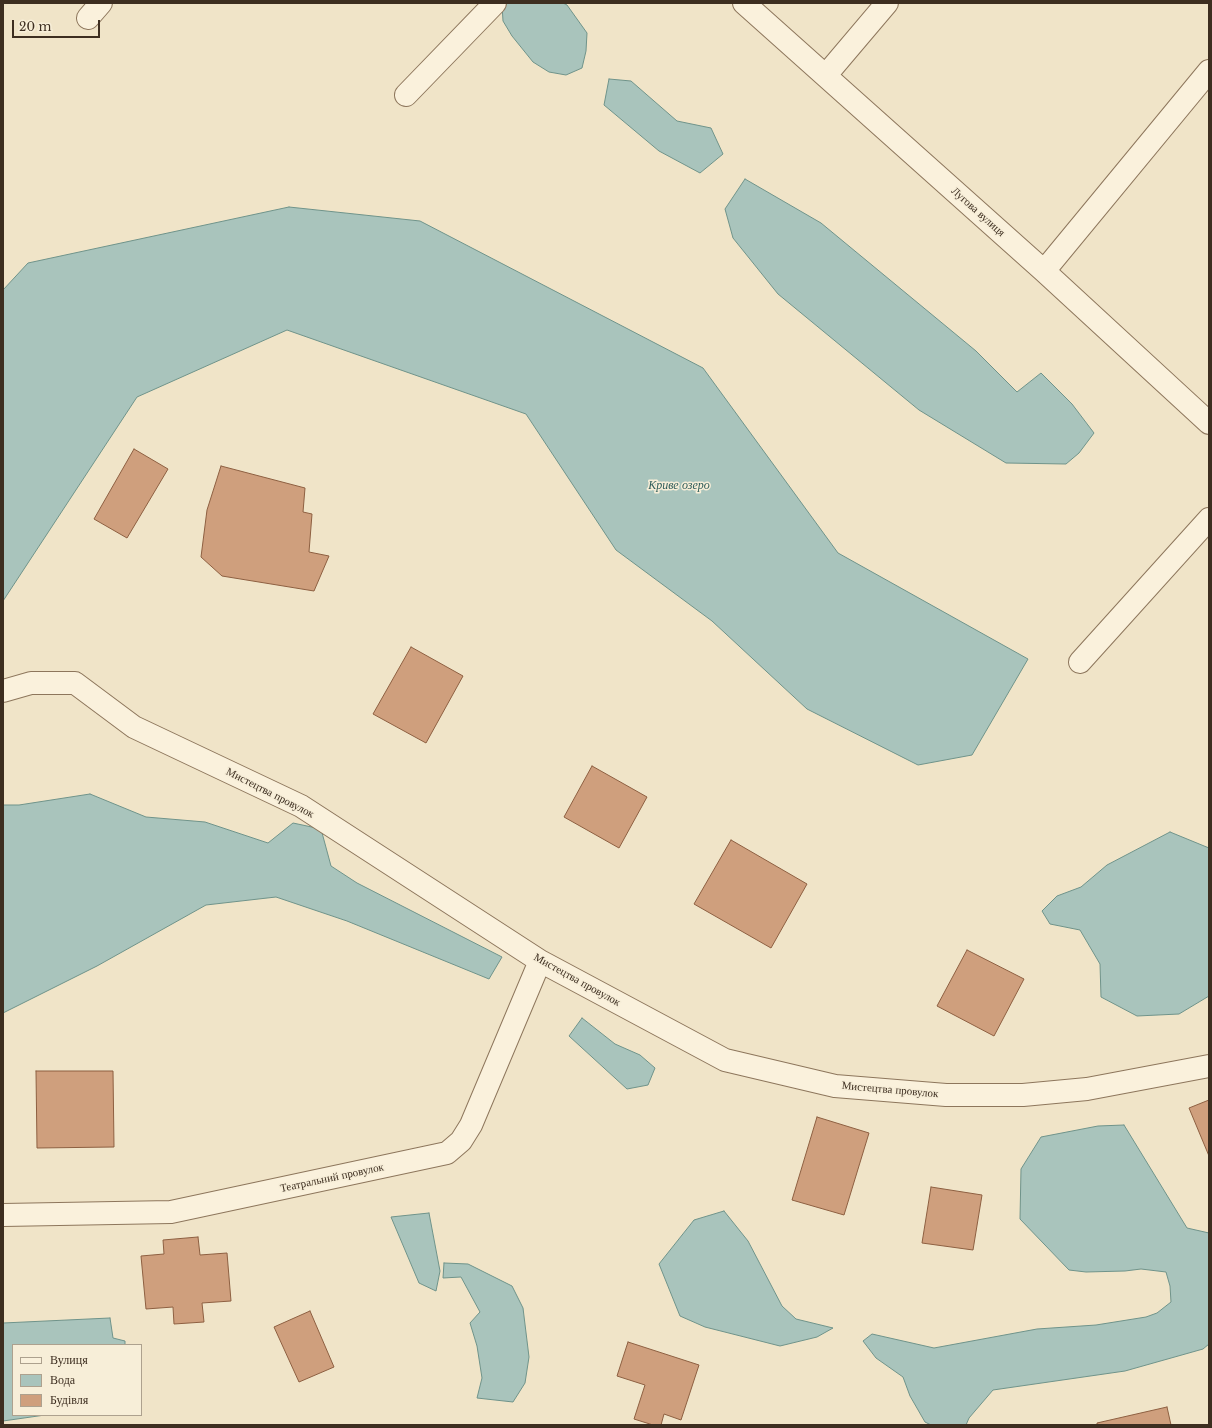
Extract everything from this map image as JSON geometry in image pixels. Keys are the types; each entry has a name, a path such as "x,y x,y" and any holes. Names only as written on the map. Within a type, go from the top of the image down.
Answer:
{"street":[{"path":"406,95 495,3"},
{"name":"Лугова вулиця","path":"744,3 826,74 1044,271 1209,423"},
{"path":"826,74 887,3"},
{"path":"1044,271 1209,71"},
{"path":"1080,662 1209,519"},
{"name":"Мистецтва провулок","path":"3,691 31,683 75,683 134,727 301,806 540,960 724,1060 835,1086 946,1095 1023,1095 1087,1089 1209,1066"},
{"name":"Театральний провулок","path":"3,1215 171,1212 447,1153 461,1141 471,1125 540,960"}],"water":[{"path":"505,3 563,3 567,5 587,33 586,51 582,68 566,75 549,72 533,62 512,36 503,21 502,5"},
{"path":"609,79 631,81 677,121 711,128 723,154 700,173 659,151 604,105"},
{"path":"745,179 821,223 976,351 1017,392 1041,373 1072,404 1094,433 1079,453 1066,464 1006,463 919,410 778,294 733,238 725,209"},
{"name":"Криве озеро","path":"289,207 420,221 703,368 838,553 1028,659 972,755 918,765 807,709 712,621 616,550 526,414 287,330 137,397 3,601 3,290 28,263"},
{"path":"90,794 146,817 205,822 268,843 293,823 321,829 331,866 357,883 502,957 489,979 347,921 276,897 206,905 97,966 3,1013 3,805 19,805"},
{"path":"1170,832 1209,848 1209,996 1179,1014 1137,1016 1101,997 1100,964 1080,930 1050,924 1042,911 1057,896 1081,887 1107,865"},
{"path":"582,1018 615,1044 640,1055 655,1068 648,1085 627,1089 569,1036"},
{"path":"1124,1125 1187,1228 1209,1233 1209,1344 1203,1349 1125,1371 993,1390 969,1418 966,1425 931,1425 925,1422 910,1396 903,1377 876,1358 863,1341 872,1334 934,1348 1037,1329 1096,1325 1146,1317 1157,1313 1171,1302 1170,1286 1166,1272 1141,1269 1086,1272 1069,1270 1020,1219 1021,1169 1041,1137 1098,1126"},
{"path":"724,1211 748,1241 782,1306 796,1319 833,1328 817,1337 780,1346 705,1327 680,1316 659,1264 694,1220"},
{"path":"429,1213 440,1271 436,1291 419,1283 391,1217"},
{"path":"444,1263 468,1264 512,1286 523,1308 529,1357 525,1383 513,1402 477,1398 482,1378 477,1346 470,1323 480,1312 461,1277 443,1278"},
{"path":"110,1318 113,1338 125,1341 125,1344 12,1344 12,1416 38,1416 3,1421 3,1323"}],"building":[{"path":"134,449 168,469 127,538 94,519"},
{"path":"221,466 305,488 303,512 312,514 309,552 329,556 314,591 222,576 201,557 207,510"},
{"path":"411,647 463,676 426,743 373,714"},
{"path":"592,766 647,797 619,848 564,817"},
{"path":"731,840 807,884 771,948 694,904"},
{"path":"967,950 1024,979 994,1036 937,1006"},
{"path":"36,1071 113,1071 114,1147 37,1148"},
{"path":"1209,1100 1209,1156 1189,1108"},
{"path":"817,1117 869,1133 844,1215 792,1200"},
{"path":"931,1187 982,1195 973,1250 922,1243"},
{"path":"198,1237 200,1255 227,1253 231,1301 202,1303 204,1322 174,1324 173,1307 146,1309 141,1256 164,1254 163,1240"},
{"path":"310,1311 334,1367 299,1382 274,1327"},
{"path":"628,1342 699,1365 681,1420 664,1414 661,1425 653,1425 634,1419 645,1385 617,1376"},
{"path":"1167,1407 1171,1425 1097,1425 1097,1423"}]}
